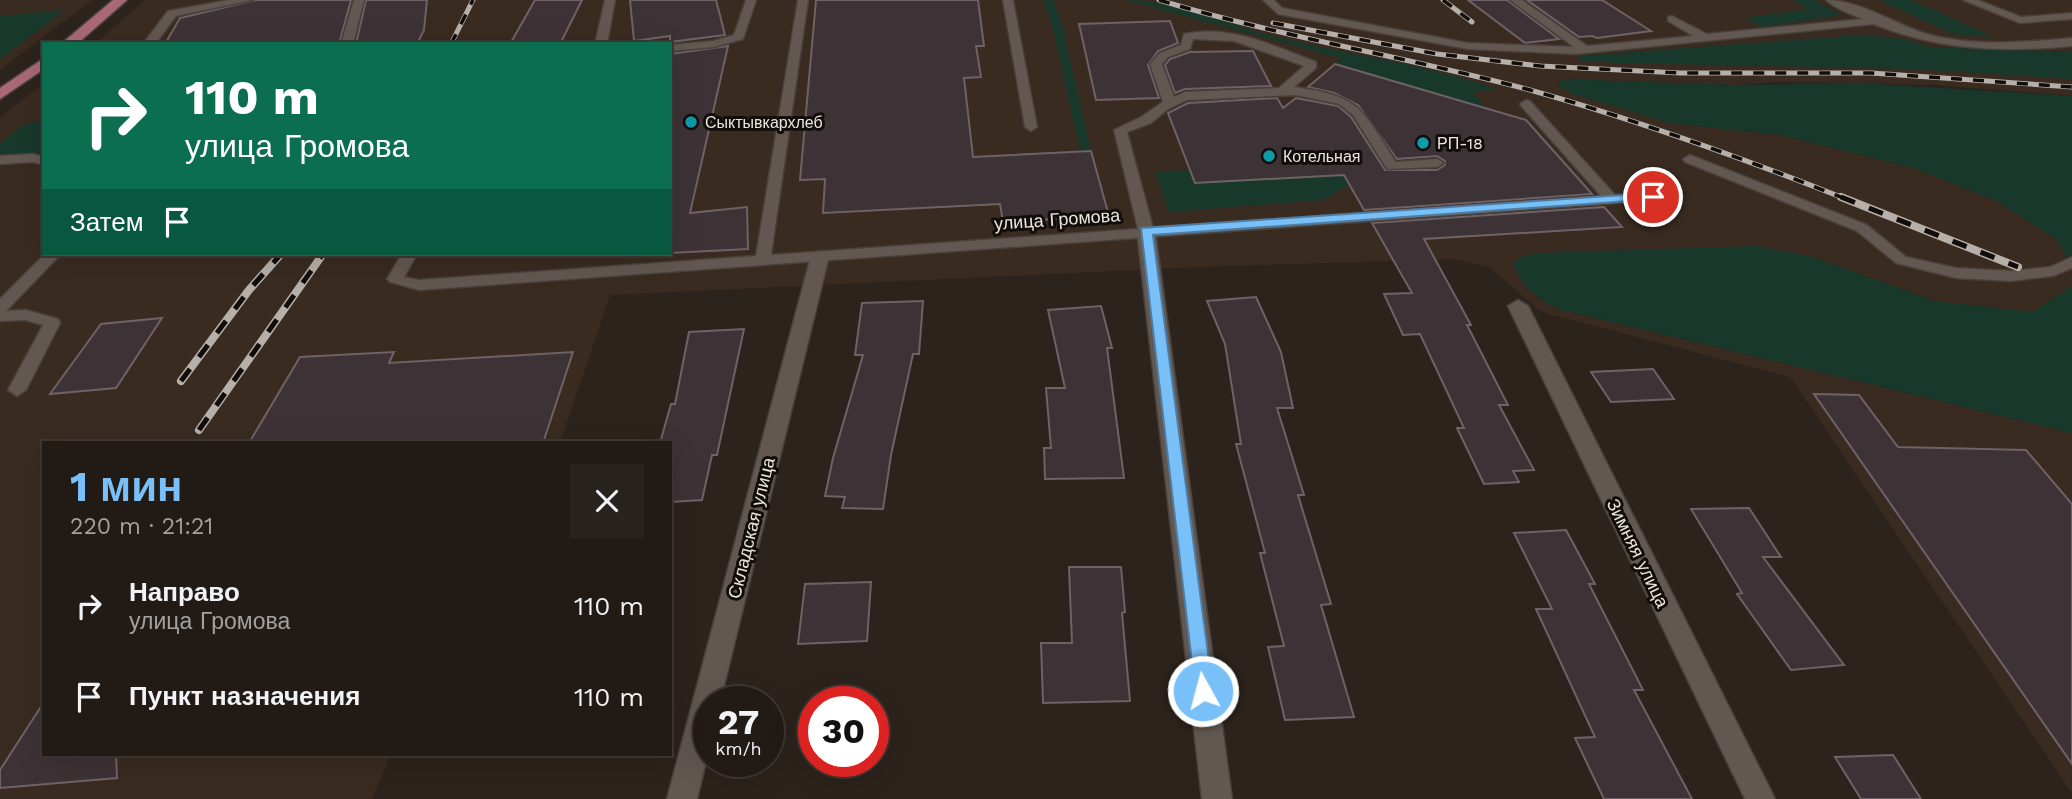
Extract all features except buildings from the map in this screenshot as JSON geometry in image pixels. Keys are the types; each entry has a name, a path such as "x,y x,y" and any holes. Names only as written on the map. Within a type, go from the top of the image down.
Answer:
{"main road":[{"path":"70,42 121,0"},
{"path":"0,95 42,64"}],"street":[{"path":"1832,0 1874,21 1930,39 1988,45 2072,42"},
{"path":"1146,231 1217,799"},
{"name":"Складская улица","path":"682,799 820,256"},
{"name":"Зимняя улица","path":"1518,306 1760,799"}],"lane":[{"path":"150,42 172,13 248,0"},
{"path":"348,42 359,0"},
{"path":"601,42 610,0"},
{"path":"672,48 714,44 739,37 751,0"},
{"path":"764,260 803,0"},
{"path":"1008,0 1031,128"},
{"path":"1268,0 1278,11 1468,46 1585,50 1874,21"},
{"path":"1515,0 1585,50"},
{"path":"1968,0 2020,20 2072,16"},
{"path":"1672,19 1704,38"},
{"path":"1170,103 1156,64 1164,55 1186,47 1188,36 1199,33 1258,44 1312,65 1283,91"},
{"path":"1146,231 1120,130 1146,120 1185,96 1296,91 1343,101 1358,113 1392,166 1437,163"},
{"path":"1526,104 1611,198"},
{"path":"0,160 33,158 42,160"},
{"path":"1690,159 1862,228 1901,260 1956,273 2011,276 2053,271 2072,262"},
{"name":"улица Громова","path":"408,256 395,279 419,285 1674,195"},
{"path":"0,307 51,256"},
{"path":"0,316 26,315 52,323 17,390"}],"shaded area":[{"path":"0,0 92,0 0,70"},
{"path":"145,0 2072,0 2072,96 1933,85 1784,82 1733,85 1562,79 1559,85 1670,123 1780,135 1914,168 1997,201 2058,240 2072,267 2072,286 2033,312 1935,301 1812,257 1536,297 1558,309 2072,433 2072,793 1790,377 1549,314 1537,308 1490,268 1455,259 1199,267 610,295 561,441 42,441 42,756 390,756 372,799 0,799 0,117 42,85 42,256 672,256 672,42 96,42"}],"green space":[{"path":"1043,0 1053,0 1062,25 1091,151 1080,151 1052,25"},
{"path":"1125,0 1164,4 1280,38 1445,73 1498,90 1472,91 1485,107 1473,108 1430,92 1335,64 1341,58"},
{"path":"1794,0 1814,0 1842,15 1761,27 1745,18 1809,9"},
{"path":"1879,0 1911,0 1994,37 1953,34"},
{"path":"65,10 0,59 0,16"},
{"path":"1861,35 1899,38 1931,47 2072,52 2072,79 1913,69 1617,63 1581,61 1579,56"},
{"path":"1561,79 1733,85 1858,83 2072,96 2072,267 2057,240 1997,201 1914,168 1780,135 1670,123 1572,94 1559,86"},
{"path":"42,120 42,153 0,154 0,143 23,125"},
{"path":"1190,170 1195,183 1364,173 1325,200 1169,212 1155,172"},
{"path":"1756,246 1812,257 1935,301 2033,312 2072,286 2072,433 1558,309 1531,290 1521,279 1513,263 1522,256 1539,253"}],"railway":[{"path":"452,42 473,0"},
{"path":"1159,0 1251,25 1530,90 1689,140 1846,199"},
{"path":"1443,0 1472,22"},
{"path":"1273,23 1437,54 1540,66 1680,73 1871,73 2072,87"},
{"path":"1841,197 2018,267"},
{"path":"181,381 249,290 279,256"},
{"path":"199,430 322,256"}],"place":[{"name":"Сыктывкархлеб","path":"691,122"},
{"name":"РП-18","path":"1423,143"},
{"name":"Котельная","path":"1269,156"}],"route":[{"path":"1203,691 1146,231 1653,197"}]}
